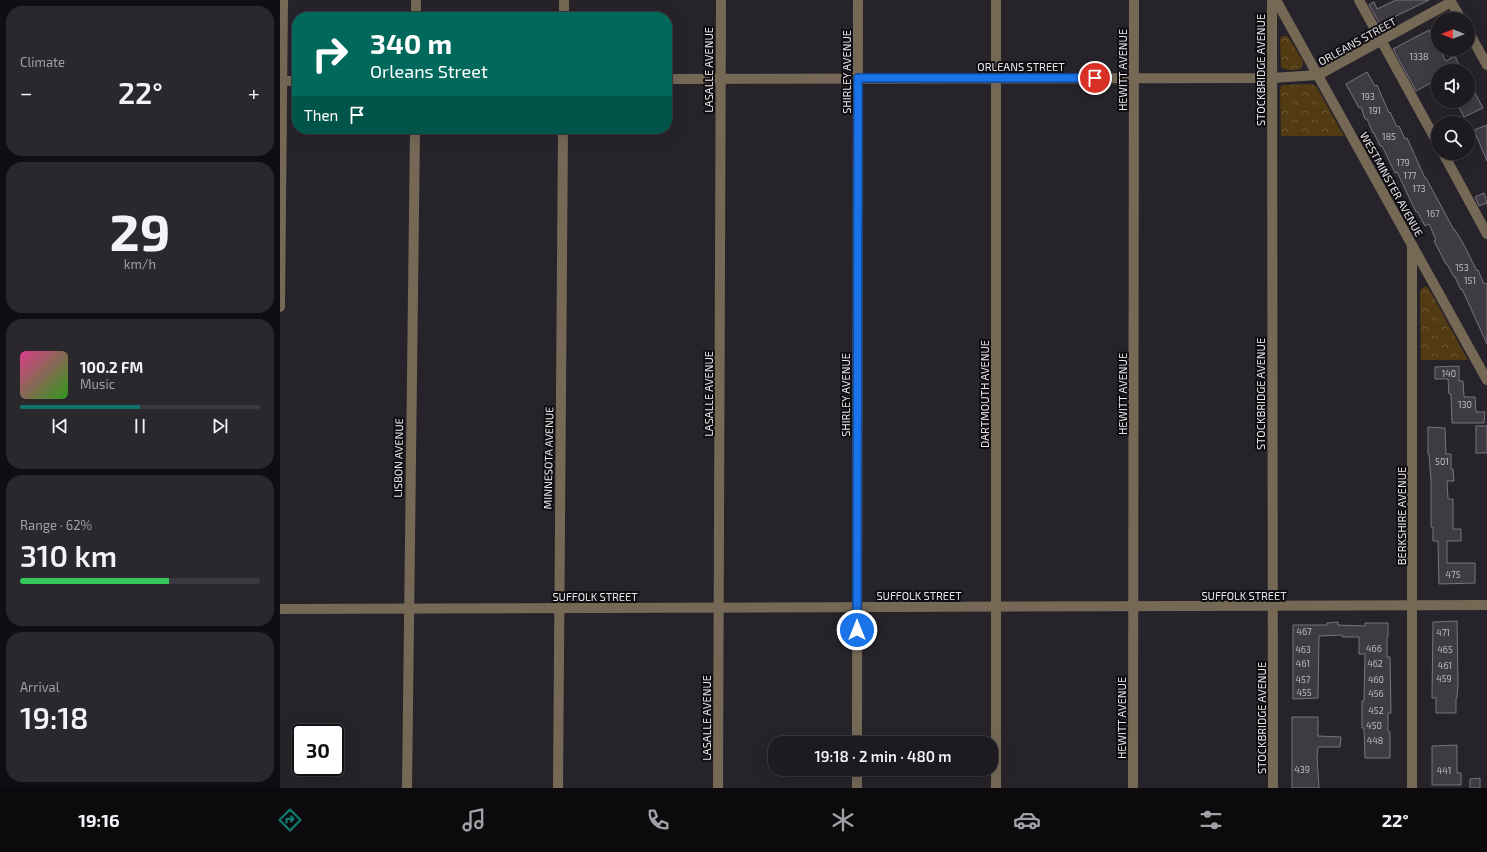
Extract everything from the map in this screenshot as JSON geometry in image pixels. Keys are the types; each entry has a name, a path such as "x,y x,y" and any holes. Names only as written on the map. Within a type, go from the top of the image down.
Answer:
{"street":[{"path":"280,307 281,81 283,0"},
{"path":"416,0 416,12"},
{"path":"564,0 564,12"},
{"name":"LASALLE AVENUE","path":"718,788 721,0"},
{"name":"SHIRLEY AVENUE","path":"857,736 858,0"},
{"name":"DARTMOUTH AVENUE","path":"996,0 996,788"},
{"name":"HEWITT AVENUE","path":"1133,788 1134,0"},
{"name":"STOCKBRIDGE AVENUE","path":"1272,0 1273,788"},
{"name":"WESTMINSTER AVENUE","path":"1276,0 1487,380"},
{"path":"1359,0 1431,131"},
{"path":"1451,1 1457,12"},
{"name":"ORLEANS STREET","path":"672,79 1272,78 1318,76 1451,1"},
{"path":"1475,44 1487,65"},
{"path":"281,81 292,81"},
{"name":"LISBON AVENUE","path":"407,788 414,134"},
{"name":"MINNESOTA AVENUE","path":"558,788 563,134"},
{"path":"1447,160 1487,234"},
{"name":"BERKSHIRE AVENUE","path":"1412,245 1412,788"},
{"name":"SUFFOLK STREET","path":"280,610 1487,605"},
{"path":"857,776 857,788"}],"green space":[{"path":"1284,36 1289,38 1303,61 1302,68 1291,70 1281,67 1280,40 1281,37"},
{"path":"1311,84 1316,86 1344,136 1281,136 1281,86"},
{"path":"1426,286 1468,360 1421,360 1420,291"}],"building":[{"path":"1396,0 1429,0 1380,24 1369,5 1374,2 1377,9"},
{"path":"1429,30 1431,34 1431,56 1443,56 1446,61 1455,56 1459,64 1431,64 1431,83 1416,91 1393,49"},
{"path":"1367,72 1375,86 1377,85 1389,113 1390,112 1397,127 1399,126 1405,139 1407,138 1425,178 1454,230 1463,243 1484,284 1487,283 1487,344 1462,289 1461,290 1434,241 1436,240 1429,224 1425,226 1417,211 1416,212 1397,172 1395,173 1367,119 1365,119 1361,107 1359,108 1346,84"},
{"path":"1475,93 1483,108 1464,116 1460,108 1475,108"},
{"path":"1487,125 1487,161 1475,132 1475,130"},
{"path":"1484,193 1487,203 1479,206 1475,197"},
{"path":"1459,366 1459,381 1463,381 1464,397 1475,397 1476,412 1485,412 1484,423 1452,423 1451,394 1449,394 1448,379 1435,379 1435,367"},
{"path":"1476,426 1487,426 1487,453 1476,453"},
{"path":"1428,427 1445,428 1446,454 1451,454 1451,469 1453,469 1454,481 1447,481 1448,499 1453,499 1453,529 1461,529 1461,541 1447,541 1447,563 1475,563 1475,583 1439,584 1438,541 1433,541 1433,527 1431,527 1431,481 1428,454"},
{"path":"1457,621 1458,683 1456,713 1436,713 1436,698 1432,698 1433,622"},
{"path":"1338,622 1338,625 1365,626 1365,623 1388,623 1387,657 1390,657 1391,713 1388,713 1390,758 1365,758 1364,728 1362,728 1362,701 1364,701 1365,654 1359,654 1359,637 1342,637 1342,635 1319,636 1318,698 1293,699 1293,625 1327,625 1327,623"},
{"path":"1292,717 1318,717 1318,736 1341,737 1340,747 1318,747 1317,757 1319,788 1292,788"},
{"path":"1457,745 1457,773 1461,773 1461,785 1432,785 1432,746"},
{"path":"1480,778 1480,788 1470,788 1470,779"}],"route":[{"path":"857,630 858,78 1095,78"}]}
